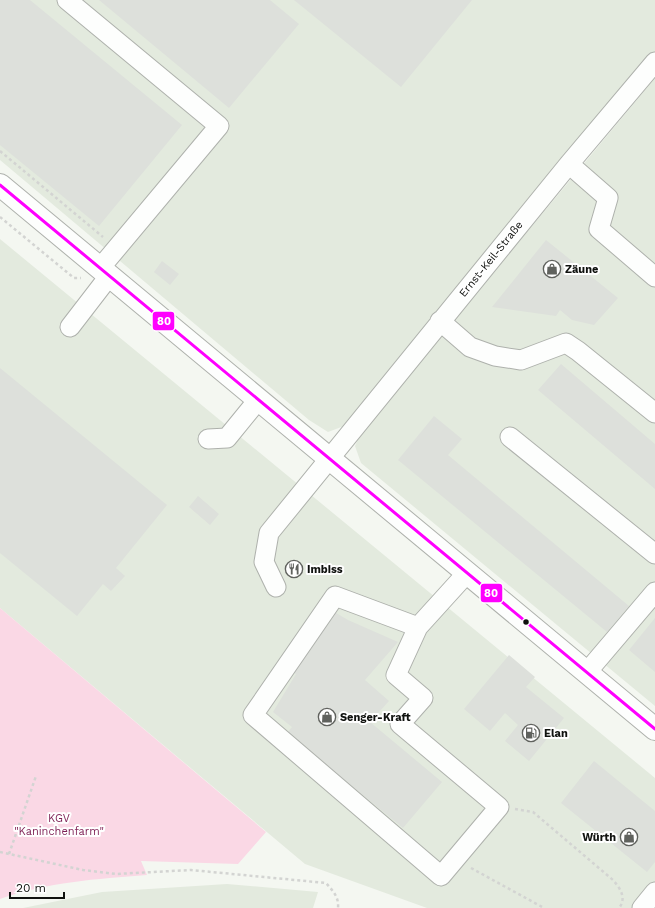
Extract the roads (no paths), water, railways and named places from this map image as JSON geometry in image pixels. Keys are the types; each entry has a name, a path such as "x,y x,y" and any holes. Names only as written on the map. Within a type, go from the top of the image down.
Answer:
{"main road":[{"path":"0,184 655,729"}],"street":[{"path":"67,0 219,126 118,249 106,271 70,327"},
{"name":"Ernst-Keil-Straße","path":"276,587 264,562 269,533 569,164 655,62"},
{"path":"569,164 608,198 599,229 655,277"},
{"path":"440,322 470,347 495,356 521,360 566,344 578,351 655,413"},
{"path":"208,439 227,438 258,400"},
{"path":"510,436 655,554"},
{"path":"418,627 335,596 253,715 441,876 499,807 400,724 423,698 396,675 418,627 467,573"},
{"path":"587,672 655,592"},
{"path":"642,908 655,892"}],"place":[{"name":"Zäune","path":"552,269"},
{"name":"Imbiss","path":"294,569"},
{"name":"Senger-Kraft","path":"327,717"},
{"name":"Elan","path":"531,733"},
{"name":"Würth","path":"629,837"}],"park label":[{"name":"KGV \"Kaninchenfarm\"","path":"59,824"}]}
